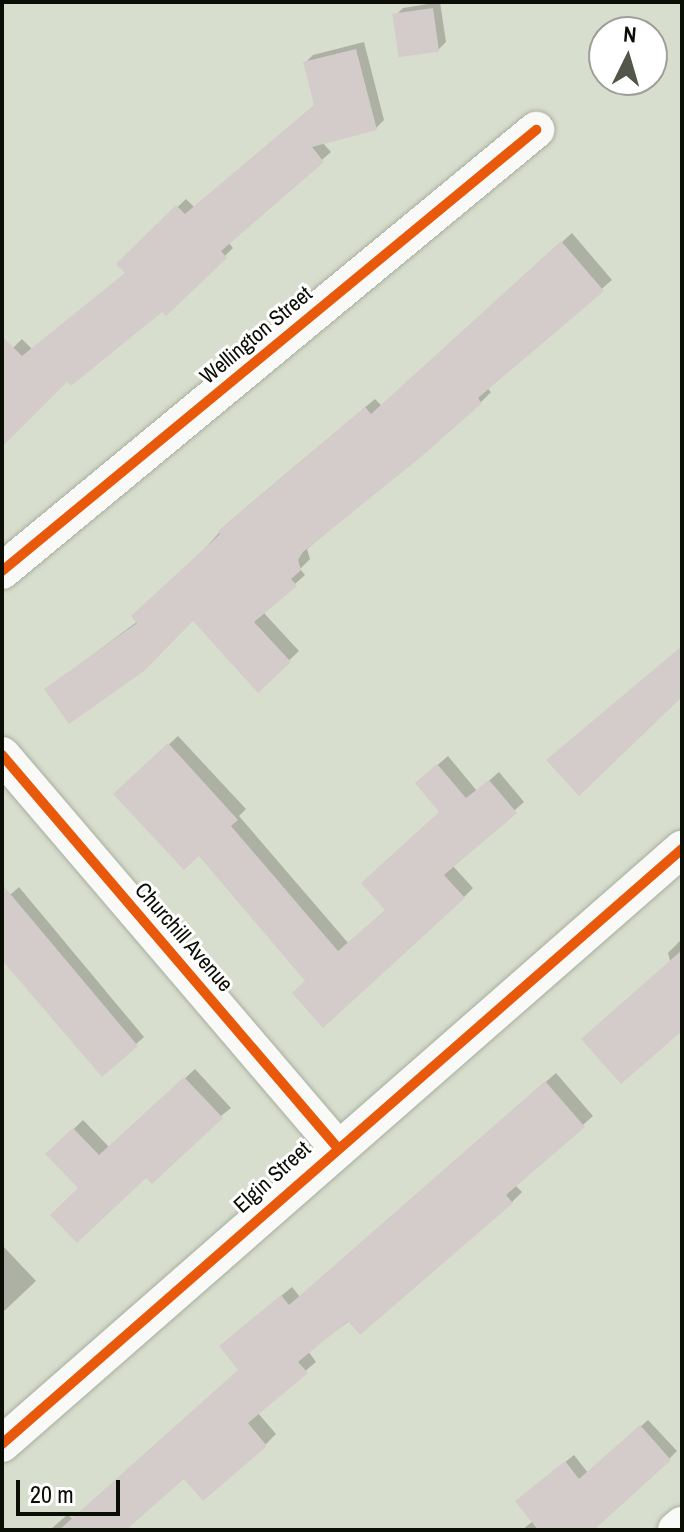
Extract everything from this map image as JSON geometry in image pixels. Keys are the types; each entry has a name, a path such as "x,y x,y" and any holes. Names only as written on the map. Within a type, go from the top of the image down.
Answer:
{"street":[{"name":"Wellington Street","path":"2,571 536,130"},
{"name":"Churchill Avenue","path":"2,755 336,1146"},
{"name":"Elgin Street","path":"2,1444 336,1146 682,849"},
{"path":"676,1530 682,1525"}],"building":[{"path":"433,8 439,52 399,57 392,14"},
{"path":"356,49 377,130 312,147 324,162 221,251 227,258 166,316 162,312 71,386 67,382 2,447 2,336 22,356 125,273 116,264 176,205 185,214 314,105 303,62"},
{"path":"561,241 604,291 478,398 482,403 421,457 303,552 298,560 301,570 291,579 297,586 254,622 291,662 258,693 193,621 144,671 69,724 44,689 137,623 131,616 220,534 218,531 365,407 371,414"},
{"path":"682,646 682,697 579,796 546,760"},
{"path":"168,743 238,820 231,826 338,951 385,910 361,883 439,812 415,783 437,764 466,798 489,780 517,813 444,875 465,898 323,1028 292,993 305,981 199,856 184,870 113,794"},
{"path":"2,884 138,1046 102,1077 2,960"},
{"path":"682,950 682,1031 621,1084 581,1039"},
{"path":"184,1077 223,1118 152,1184 146,1178 77,1243 50,1215 78,1188 45,1154 73,1128 99,1155"},
{"path":"545,1081 585,1127 506,1195 513,1203 360,1335 348,1321 298,1362 308,1373 248,1423 267,1446 203,1501 184,1479 126,1530 59,1530 238,1370 219,1346 281,1295 289,1305"},
{"path":"640,1425 671,1460 594,1530 538,1530 515,1501 565,1461 579,1479"}],"cycle path":[{"path":"2,571 536,130"},
{"path":"2,755 336,1146"},
{"path":"2,1444 682,849"}]}
